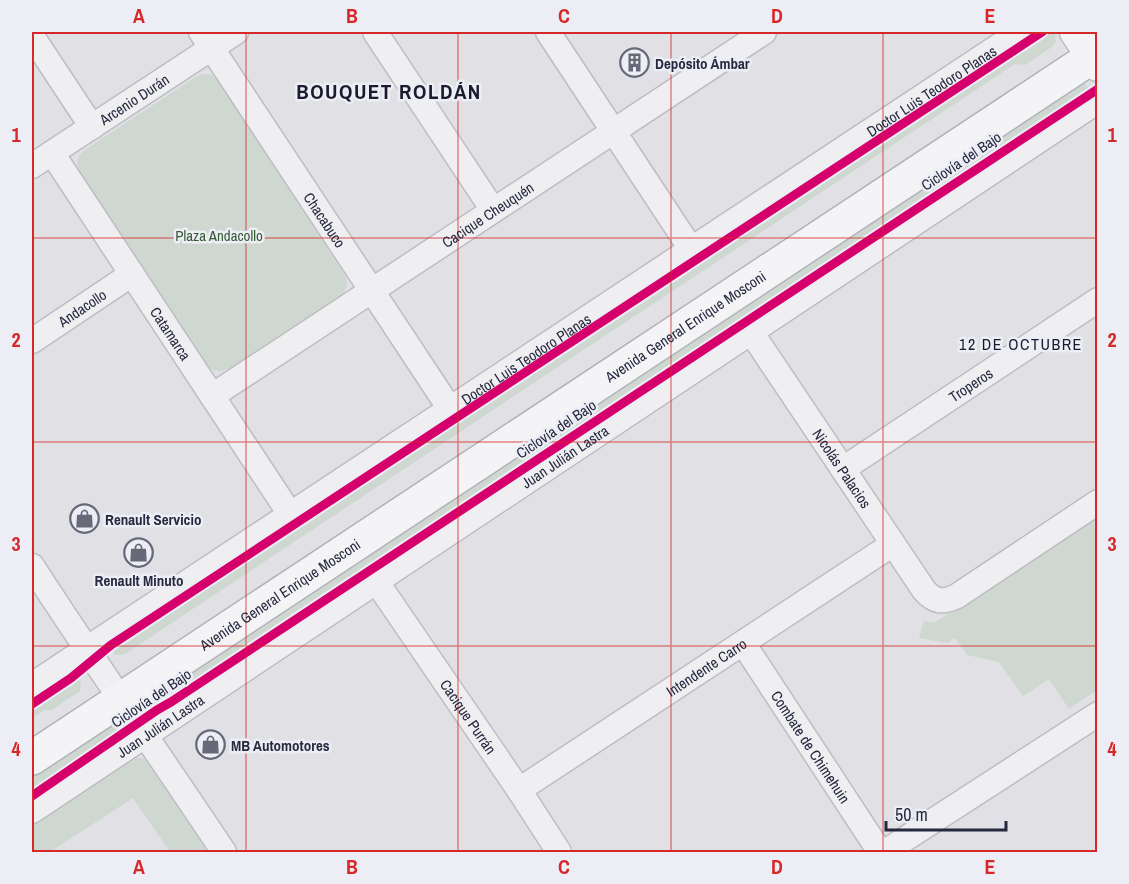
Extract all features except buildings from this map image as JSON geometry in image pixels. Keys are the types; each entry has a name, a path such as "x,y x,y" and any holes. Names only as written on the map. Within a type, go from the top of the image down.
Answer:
{"highway":[{"name":"Avenida General Enrique Mosconi","path":"32,758 115,691 1089,46"},
{"name":"Avenida General Enrique Mosconi","path":"32,735 115,691"}],"street":[{"name":"Arcenio Durán","path":"32,166 92,127 206,40 236,32"},
{"path":"375,32 493,210"},
{"path":"548,32 691,249"},
{"name":"Cacique Cheuquén","path":"212,396 764,32"},
{"name":"Doctor Luis Teodoro Planas","path":"32,685 1020,32"},
{"path":"32,36 92,127"},
{"name":"Chacabuco","path":"206,40 450,409"},
{"name":"Juan Julián Lastra","path":"32,811 1098,101"},
{"name":"Catamarca","path":"52,153 290,514"},
{"name":"Andacollo","path":"32,341 132,274"},
{"name":"Troperos","path":"843,469 1098,300"},
{"name":"Nicolás Palacios","path":"751,332 932,599 943,601 957,596 1098,502"},
{"name":"Intendente Carro","path":"519,789 893,544"},
{"path":"32,566 224,852"},
{"name":"Cacique Purrán","path":"376,581 560,852"},
{"name":"Combate de Chimehuin","path":"743,643 880,852"},
{"path":"885,852 1098,714"}],"green space":[{"path":"1038,32 1055,34 1056,41 1052,47 1025,65 1015,64 125,654 116,655 113,651 112,645 115,639"},
{"name":"Plaza Andacollo","path":"202,74 212,75 219,82 346,277 347,284 339,297 234,366 222,371 211,369 204,362 81,174 78,164 79,157 86,149"},
{"path":"1079,82 1087,86 1090,94 161,711 150,705 148,698"},
{"path":"1097,514 1097,690 1069,709 1049,679 1023,696 999,662 967,655 955,638 947,643 919,638 924,621 934,623"},
{"path":"73,677 81,683 80,691 52,710 44,710 32,718 32,702"},
{"path":"111,725 120,731 119,741 32,800 32,775 105,726"},
{"path":"136,757 144,759 149,765 208,852 170,852 133,798 50,852 32,852 32,824 128,760"}],"cycle path":[{"path":"32,704 71,678 111,645 1042,32"},
{"name":"Ciclovía del Bajo","path":"32,796 157,710 1098,89"}],"place":[{"name":"Depósito Ámbar","path":"634,63"},
{"name":"Renault Servicio","path":"84,519"},
{"name":"Renault Minuto","path":"139,553"},
{"name":"MB Automotores","path":"210,745"}],"district":[{"name":"BOUQUET ROLDÁN","path":"389,91"},
{"name":"12 DE OCTUBRE","path":"1021,344"}]}
